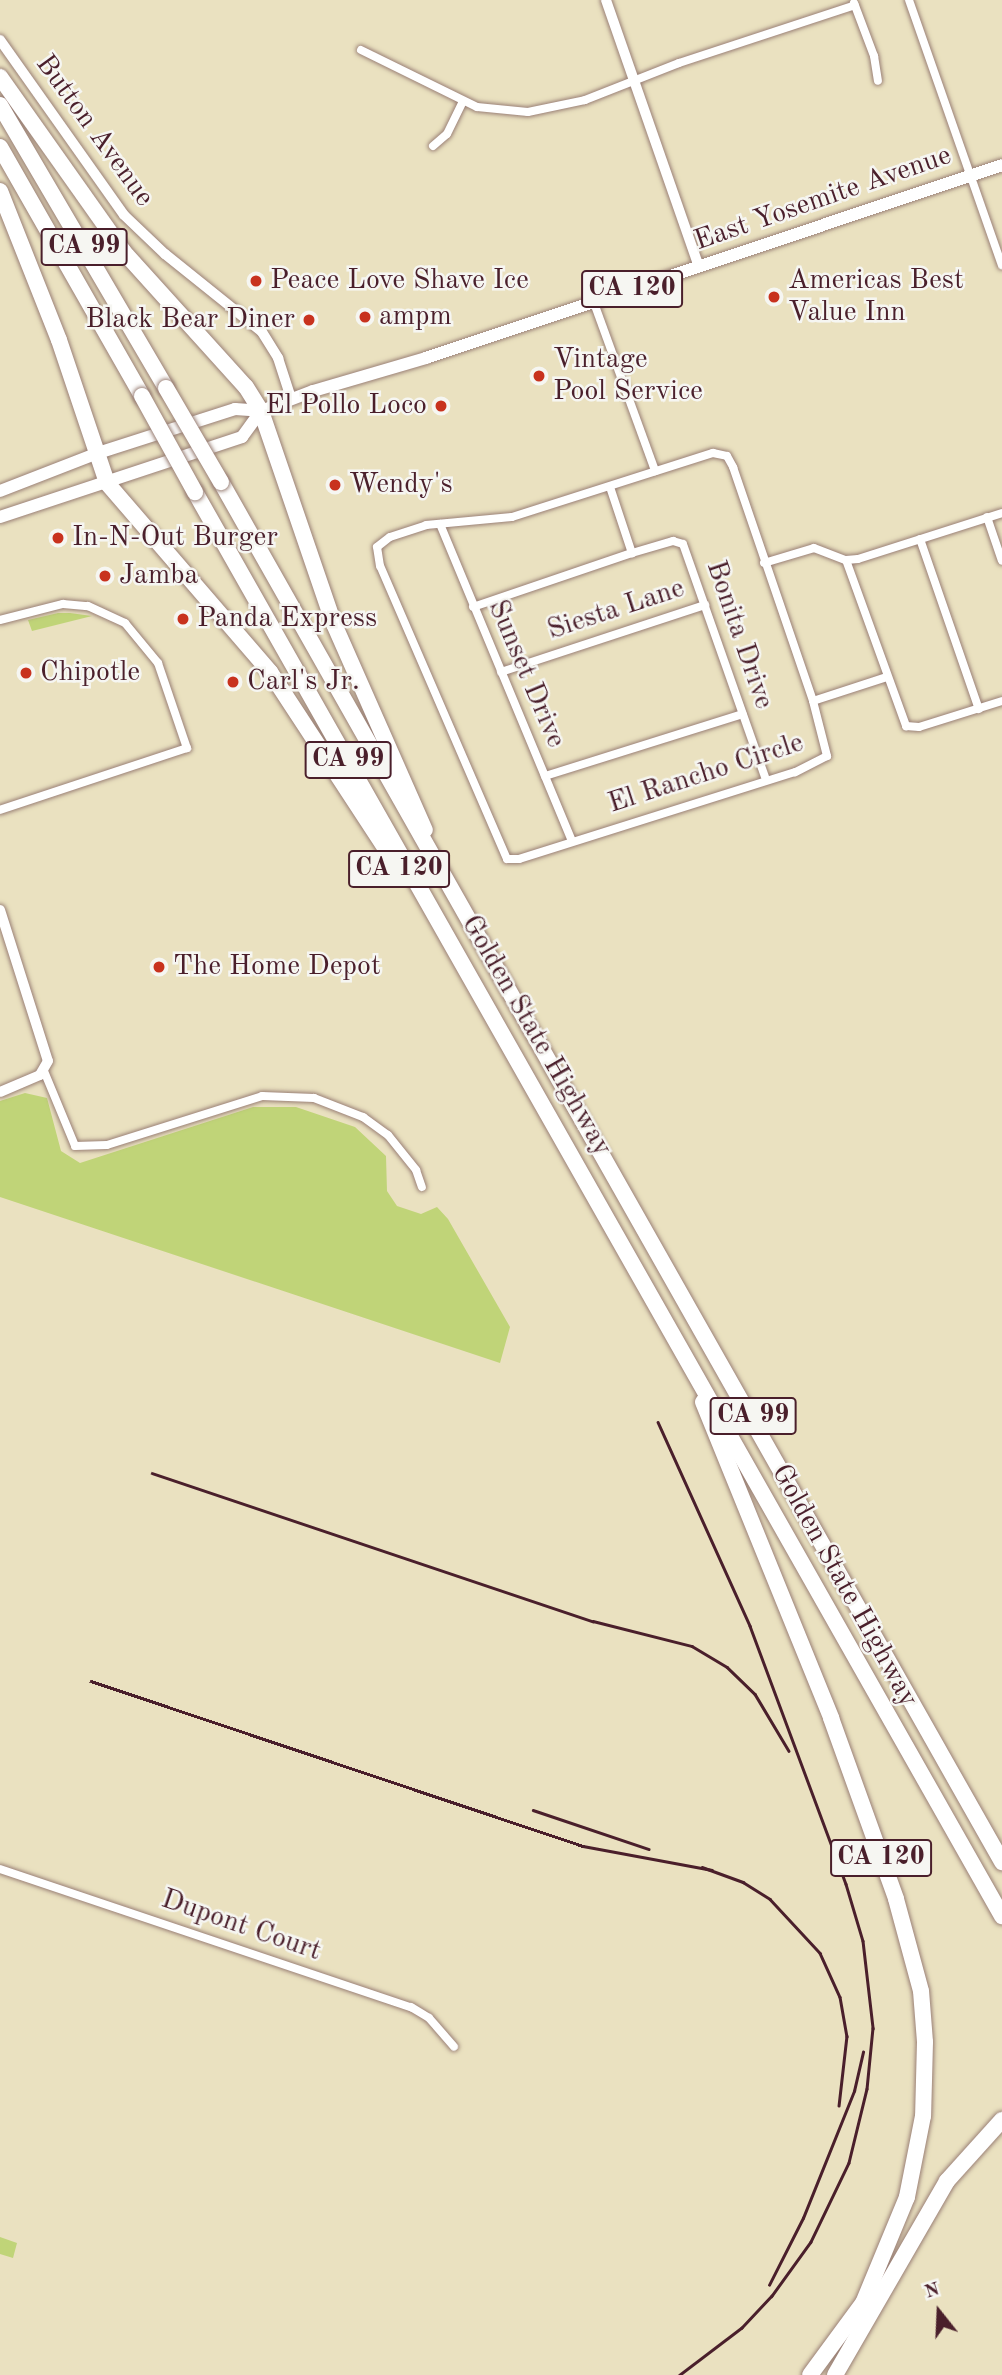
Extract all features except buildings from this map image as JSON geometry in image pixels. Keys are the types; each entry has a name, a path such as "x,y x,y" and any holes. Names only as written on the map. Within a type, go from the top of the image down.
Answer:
{"highway":[{"path":"0,77 123,251 246,387 261,411"},
{"name":"Golden State Highway","path":"0,105 220,482 466,921 762,1432 1002,1862"},
{"name":"Golden State Highway","path":"0,147 1002,1916"},
{"path":"0,191 59,340 98,453"},
{"name":"CA 120","path":"261,411 334,624 466,921"},
{"name":"CA 120","path":"98,453 107,483 270,672 501,1028"},
{"name":"CA 120","path":"680,1345 831,1718 896,1899 921,1991 925,2042 923,2116 907,2197 863,2303 810,2375"},
{"path":"835,2375 947,2181 1002,2120"},
{"path":"847,2375 957,2180 1002,2131"}],"main road":[{"name":"East Yosemite Avenue","path":"0,491 98,453 235,409 261,411 291,398 594,303 1002,165"},
{"name":"East Yosemite Avenue","path":"0,517 243,437 261,411"}],"street":[{"path":"606,0 699,267"},
{"path":"909,0 1002,265"},
{"path":"361,50 463,101 504,112 528,112 585,100 634,80 854,3 878,81"},
{"name":"Button Avenue","path":"0,40 124,215 262,332 278,358 291,398"},
{"path":"433,146 447,134 463,101"},
{"path":"594,303 655,471"},
{"name":"El Rancho Circle","path":"713,453 727,456 813,701 827,757 766,780 519,859 502,853 380,566 377,547 382,541 440,524 512,517 610,487 713,453"},
{"path":"473,607 632,553 610,487"},
{"path":"764,563 814,548 846,560 1002,513"},
{"path":"987,517 1002,561"},
{"name":"Sunset Drive","path":"440,524 572,841"},
{"path":"920,539 979,709"},
{"name":"Bonita Drive","path":"632,553 673,541 683,544 766,780"},
{"path":"846,560 903,722 909,727 1002,701"},
{"path":"0,620 63,604 88,606 125,623 158,663 187,748 0,810"},
{"name":"Siesta Lane","path":"501,672 705,605"},
{"path":"813,701 887,677"},
{"path":"545,776 743,714"},
{"path":"0,909 46,1041 48,1061 44,1070 26,1083 0,1092"},
{"path":"44,1070 70,1140 81,1148 119,1141 250,1099 280,1095 314,1098 363,1117 388,1135 415,1170 422,1187"},
{"name":"Dupont Court","path":"0,1869 411,2007 436,2024 454,2047"}],"green space":[{"path":"58,613 92,616 32,631 28,620"},
{"path":"25,1093 47,1098 61,1151 80,1163 253,1107 296,1107 355,1127 386,1156 387,1191 397,1206 421,1214 437,1207 448,1219 510,1327 500,1363 0,1197 0,1101"},
{"path":"0,2237 17,2243 13,2258 0,2254"}],"railway":[{"path":"658,1422 750,1626 846,1884 863,1941 873,2028 867,2089 849,2163 811,2242 772,2296 742,2328 680,2375"},
{"path":"152,1473 593,1621 692,1646 727,1667 755,1694 789,1751"},
{"path":"91,1681 583,1846 712,1870"},
{"path":"533,1810 649,1849"},
{"path":"702,1867 743,1882 770,1899 820,1953 840,1997 847,2036 839,2106"},
{"path":"769,2285 803,2218 854,2091 863,2052"}],"place":[{"name":"Peace Love Shave Ice","path":"256,281"},
{"name":"Americas Best Value Inn","path":"774,297"},
{"name":"ampm","path":"365,317"},
{"name":"Black Bear Diner","path":"309,320"},
{"name":"Vintage Pool Service","path":"539,376"},
{"name":"El Pollo Loco","path":"441,406"},
{"name":"Wendy's","path":"335,485"},
{"name":"In-N-Out Burger","path":"58,538"},
{"name":"Jamba","path":"105,576"},
{"name":"Panda Express","path":"183,619"},
{"name":"Chipotle","path":"26,673"},
{"name":"Carl's Jr.","path":"233,682"},
{"name":"The Home Depot","path":"159,967"}]}
